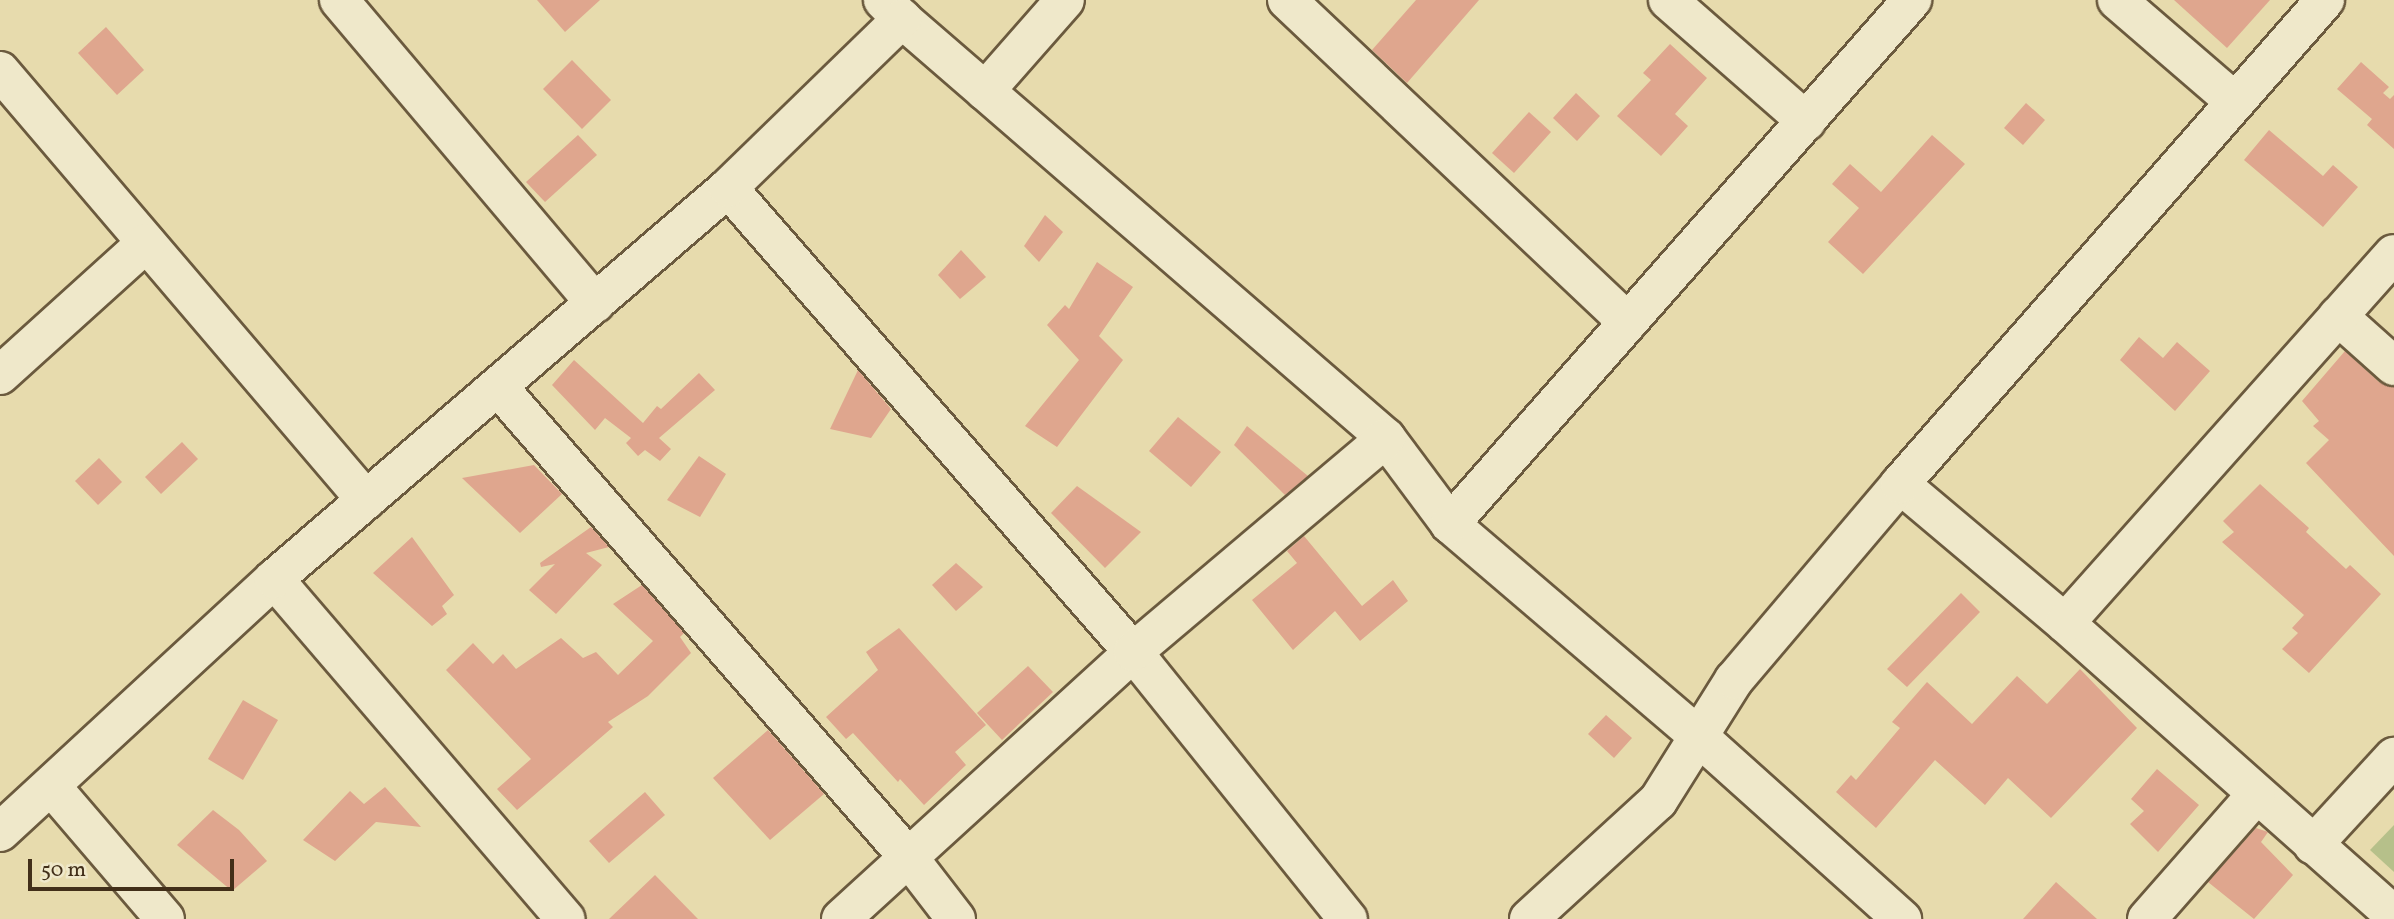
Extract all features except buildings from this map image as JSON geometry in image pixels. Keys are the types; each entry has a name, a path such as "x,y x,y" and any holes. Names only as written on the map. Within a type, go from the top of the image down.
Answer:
{"street":[{"path":"339,0 595,303"},
{"path":"985,91 1065,0"},
{"path":"1287,0 1628,322"},
{"path":"1668,0 1806,121"},
{"path":"1450,524 1912,0"},
{"path":"2117,0 2234,101"},
{"path":"1528,919 1658,801 1699,737 1713,709 1734,680 1900,484 2325,0"},
{"path":"0,832 274,579 499,388 728,188 892,10 1386,438 1450,524 1699,737 1902,919"},
{"path":"0,71 366,500"},
{"path":"728,188 1133,652 1348,919"},
{"path":"0,375 146,243"},
{"path":"2065,623 2394,254"},
{"path":"2338,316 2394,366"},
{"path":"499,388 909,858 957,919"},
{"path":"841,919 1133,652 1386,438"},
{"path":"1900,484 2065,623 2394,915"},
{"path":"274,579 565,919"},
{"path":"2314,845 2394,757"},
{"path":"51,786 165,919"},
{"path":"2147,919 2256,794"}],"green space":[{"path":"2394,825 2394,872 2370,850"}]}
